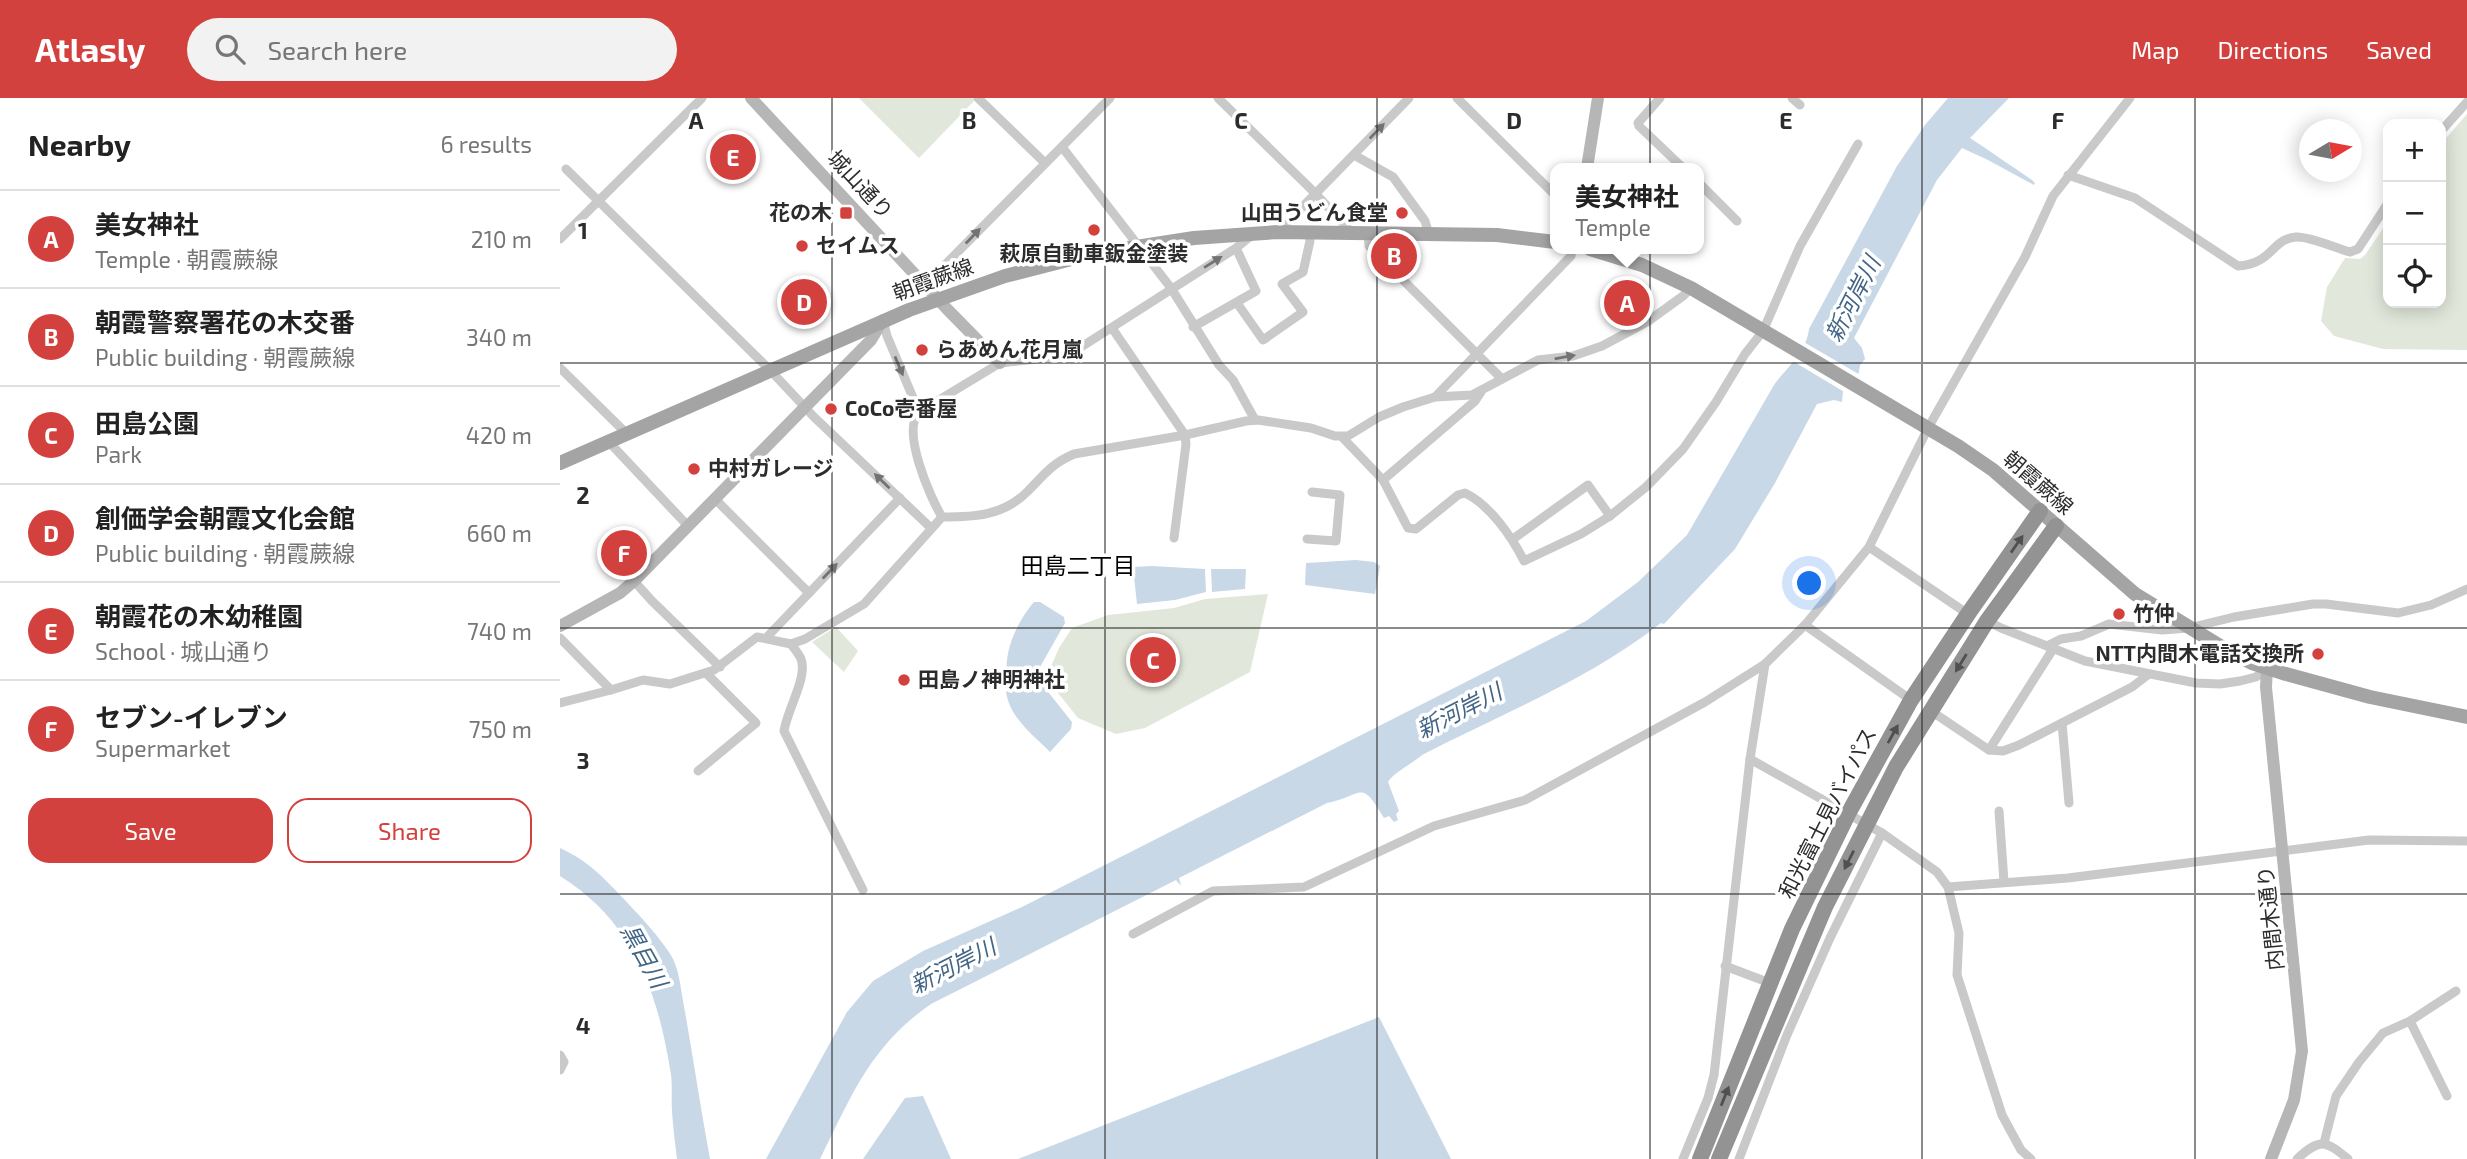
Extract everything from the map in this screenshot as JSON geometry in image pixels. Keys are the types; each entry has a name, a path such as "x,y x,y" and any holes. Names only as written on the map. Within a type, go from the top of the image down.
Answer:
{"highway":[{"name":"和光富士見バイパス","path":"1700,1159 1792,929 1848,814 1911,700 2040,511"},
{"name":"和光富士見バイパス","path":"1719,1159 1825,906 1896,767 1987,621 2056,526"}],"main road":[{"name":"朝霞蕨線","path":"560,463 883,320 1044,265 1140,245 1254,233 1497,235 1550,241"},
{"name":"朝霞蕨線","path":"1606,254 1642,265 1691,288 1923,425 1993,470 2135,594 2225,649 2267,668 2370,697 2467,717"}],"street":[{"path":"560,239 702,98"},
{"name":"城山通り","path":"751,98 1000,363"},
{"path":"978,98 1045,163"},
{"path":"925,285 1110,98"},
{"path":"1218,98 1352,233"},
{"path":"1278,233 1409,98"},
{"path":"1457,98 1550,190"},
{"path":"1588,163 1598,98"},
{"path":"1660,98 1638,123 1678,163"},
{"path":"1133,934 1213,891 1304,887 1434,826 1525,800 1695,709 1765,664 1805,625 1869,548 1923,425 2025,257 2053,196 2130,98"},
{"path":"2446,125 2467,102"},
{"path":"560,703 643,680 670,684 706,673 720,667 757,637 791,644 805,639 864,604 942,517 974,518 990,514 1015,502 1048,469 1074,454 1255,420 1311,428 1343,438 1383,480 1408,528 1416,529 1458,495 1465,493 1473,497 1513,539 1524,561 1581,534 1610,516 1646,488 1683,449 1745,354 1767,333 1800,246 1858,144"},
{"path":"1062,147 1171,288 1193,327 1219,365 1233,380 1255,420"},
{"path":"1354,155 1393,177 1425,221 1429,234"},
{"path":"566,169 931,528"},
{"path":"2068,175 2136,198 2238,266 2264,260 2282,241 2298,237 2350,252 2358,249 2383,212"},
{"path":"1704,189 1737,221"},
{"path":"942,517 924,478 916,452 912,425 919,412 1000,363 1063,356 1078,349 1236,248 1254,233"},
{"path":"1237,303 1263,341 1303,312 1282,284 1303,272 1310,241 1309,233"},
{"path":"1368,234 1369,246 1502,379"},
{"path":"1193,327 1256,291 1236,248"},
{"path":"1435,397 1535,296 1571,254"},
{"path":"1343,438 1378,417 1435,397 1472,395 1538,360 1582,354 1620,338 1691,288"},
{"path":"560,626 620,593 634,581 871,340 883,320"},
{"path":"883,320 887,336 919,412"},
{"path":"1112,328 1185,435 1174,538"},
{"path":"560,368 626,433"},
{"path":"1383,480 1475,401 1481,392"},
{"path":"608,441 688,526"},
{"path":"1513,539 1588,485 1610,516"},
{"path":"1307,539 1336,541 1340,495 1312,492"},
{"path":"766,638 900,498"},
{"path":"715,499 809,593"},
{"path":"1869,548 1968,614"},
{"path":"634,581 720,667"},
{"path":"1989,750 2050,647 2061,639 2081,636 2109,624 2162,630 2189,628 2234,617 2314,604 2398,613 2431,605 2467,589"},
{"path":"1987,621 2085,661 2196,683 2220,684 2256,677 2267,668"},
{"path":"1805,625 1911,700"},
{"path":"560,638 611,690"},
{"path":"791,644 802,659 802,680 787,715 784,731 863,890"},
{"path":"1683,1159 1711,1087 1749,759 1765,664"},
{"name":"内間木通り","path":"2267,668 2266,687 2302,1051 2294,1100 2271,1159"},
{"path":"698,771 756,723 706,673"},
{"path":"1931,711 1989,750 2003,751 2132,687 2150,674"},
{"path":"2062,723 2069,803"},
{"path":"1749,759 1882,833 1937,872 1948,887 1959,933 1956,975 2002,1115 2021,1150 2031,1159"},
{"path":"1999,811 2004,882"},
{"path":"1739,1159 1787,1035 1830,938 1882,833"},
{"path":"1948,887 2068,877 2369,840 2467,841"},
{"path":"1725,966 1770,983"},
{"path":"2324,1143 2336,1096 2383,1033 2410,1021 2456,991"},
{"path":"2410,1021 2447,1096"},
{"path":"560,1055 564,1062 560,1070"},
{"path":"2297,1159 2313,1145 2324,1143 2348,1159"}],"shaded area":[{"path":"859,98 973,98 975,100 919,158"},
{"path":"2467,114 2467,350 2383,349 2334,336 2321,321 2327,287 2345,258 2360,259 2383,228 2383,308 2446,308 2446,138"},
{"path":"1268,594 1250,672 1145,728 1116,734 1078,718 1046,678 1059,648 1072,628 1108,615 1174,608 1205,599"},
{"path":"836,627 858,651 844,672 812,642"}],"water":[{"name":"新河岸川","path":"1948,98 2009,98 1970,138 2032,180 2034,185 1962,148 1937,180 1854,338 1862,348 1865,359 1860,365 1858,377 1843,391 1842,402 1834,400 1817,404 1775,483 1735,549 1664,624 1661,623 1575,679 1422,755 1388,782 1399,811 1396,814 1398,820 1394,822 1389,816 1384,818 1370,798 1361,792 1327,803 1179,878 1181,886 1176,880 931,1004 892,1037 877,1055 853,1094 820,1159 766,1159 847,1012 873,981 923,951 1022,907 1586,621 1638,582 1687,535 1774,385 1800,353 1809,329 1897,166 1925,125"},
{"path":"1356,560 1374,562 1380,566 1375,594 1305,585 1306,563"},
{"path":"1133,567 1205,569 1206,592 1175,600 1137,604"},
{"path":"1211,569 1246,569 1245,589 1212,592"},
{"path":"1034,602 1040,602 1064,617 1065,623 1040,667 1013,680 1007,673 1010,644 1023,617"},
{"path":"1037,678 1072,722 1071,729 1050,752 1017,718 1006,692"},
{"name":"黒目川","path":"560,848 586,863 607,882 650,927 673,959 680,982 710,1159 677,1159 671,1074 657,1011 648,985 637,959 606,914 560,876"},
{"path":"1379,1017 1451,1159 1018,1159"},
{"path":"923,1096 951,1159 863,1159 905,1098"}],"pier":[{"path":"1802,341 1862,376 1861,380 1846,393 1791,360"}],"place":[{"name":"朝霞花の木幼稚園","path":"733,157"},
{"name":"花の木","path":"846,213"},
{"name":"山田うどん食堂","path":"1402,213"},
{"name":"萩原自動車鈑金塗装","path":"1094,230"},
{"name":"セイムス","path":"802,246"},
{"name":"朝霞警察署花の木交番","path":"1394,256"},
{"name":"創価学会朝霞文化会館","path":"804,302"},
{"name":"美女神社","path":"1627,303"},
{"name":"らあめん花月嵐","path":"922,350"},
{"name":"CoCo壱番屋","path":"831,409"},
{"name":"中村ガレージ","path":"694,469"},
{"name":"セブン-イレブン","path":"624,553"},
{"name":"竹仲","path":"2119,614"},
{"name":"NTT内間木電話交換所","path":"2318,654"},
{"name":"田島公園","path":"1153,660"},
{"name":"田島ノ神明神社","path":"904,680"}],"district":[{"name":"田島二丁目","path":"1078,566"}]}
